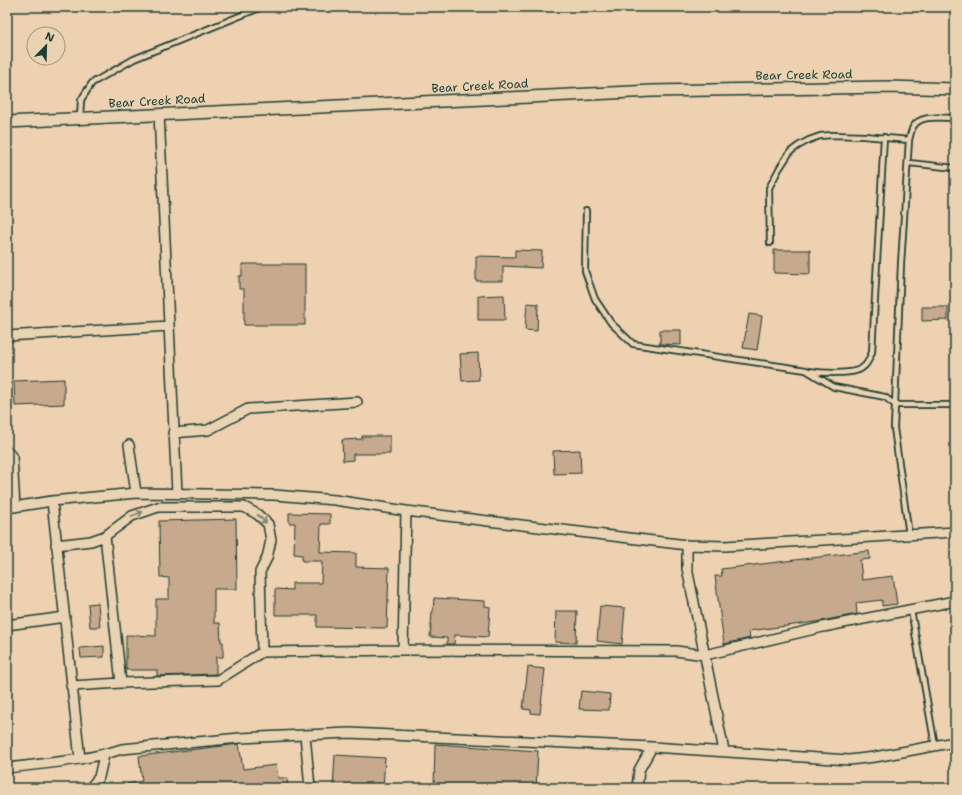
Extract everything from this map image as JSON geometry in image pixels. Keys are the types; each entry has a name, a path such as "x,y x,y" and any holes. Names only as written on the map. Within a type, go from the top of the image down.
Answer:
{"street":[{"name":"Bear Creek Road","path":"7,122 652,91 888,87 955,89"},
{"path":"159,114 177,493"},
{"path":"7,336 168,326"},
{"path":"173,433 208,430 248,409 357,402"},
{"path":"129,446 136,493"},
{"path":"7,451 12,457 11,508 52,501 136,493 274,495 327,499 406,511 688,545 725,546 955,532"},
{"path":"52,501 80,759"},
{"path":"56,545 91,541 105,536 132,516 158,507 244,507 257,514 268,524 271,540 267,558 260,572 262,652"},
{"path":"403,650 406,511"},
{"path":"105,536 121,683"},
{"path":"688,545 687,568 724,751"},
{"path":"71,686 218,680 262,652 403,650 676,651 705,655 823,627 955,601"},
{"path":"7,625 65,617"},
{"path":"7,768 80,759 104,755 122,749 240,738 349,733 652,747 849,760 875,757 955,742"},
{"path":"305,735 310,788"},
{"path":"637,788 639,770 652,747"},
{"path":"90,788 99,777 104,755"}],"lane":[{"path":"80,118 81,100 92,83 134,59 262,7"},
{"path":"909,535 894,428 901,264 909,140 913,127 918,122 929,117 955,118"},
{"path":"770,243 769,188 790,152 798,146 820,136 845,135 909,140"},
{"path":"586,211 585,271 599,305 611,323 633,344 826,373 858,371 864,367 872,352 884,138"},
{"path":"908,163 955,168"},
{"path":"806,370 834,388 885,397 895,405 955,405"},
{"path":"911,610 935,746"}],"building":[{"path":"515,250 542,251 541,268 503,266 503,281 476,281 476,256 515,257"},
{"path":"774,250 810,250 810,274 774,273"},
{"path":"242,264 305,264 305,325 244,325 244,289 239,289 239,276 242,276"},
{"path":"504,295 505,320 478,320 478,296"},
{"path":"527,303 538,304 537,331 525,330"},
{"path":"922,307 948,307 948,320 922,321"},
{"path":"749,314 762,316 757,350 743,348"},
{"path":"660,330 681,330 681,345 660,344"},
{"path":"478,353 479,380 462,381 460,354"},
{"path":"64,379 64,404 15,406 14,381"},
{"path":"362,436 390,436 390,454 353,454 353,460 343,461 342,440 362,439"},
{"path":"580,450 581,473 554,474 553,451"},
{"path":"289,513 330,514 330,524 321,524 320,552 356,553 356,567 389,568 387,628 317,627 317,615 275,615 275,589 292,590 292,583 321,583 322,561 302,561 302,555 294,554 295,523 289,523"},
{"path":"236,519 237,589 214,589 214,623 220,623 221,642 223,642 223,657 216,657 216,674 157,676 157,670 126,670 126,635 156,636 156,599 169,599 169,578 160,577 159,521"},
{"path":"869,551 870,559 860,560 862,580 893,576 897,604 882,606 882,600 856,603 857,614 816,622 749,631 750,638 724,644 715,576 722,576 721,569"},
{"path":"434,598 485,601 485,606 490,607 488,637 455,635 454,644 447,644 447,638 430,637"},
{"path":"98,603 100,627 90,627 88,604"},
{"path":"600,606 625,608 622,644 597,641"},
{"path":"556,611 577,611 576,643 555,642"},
{"path":"104,646 104,657 81,658 80,648"},
{"path":"528,667 545,669 540,714 531,713 531,710 523,709"},
{"path":"581,691 610,694 609,710 579,709"},
{"path":"239,744 243,769 276,765 278,778 287,778 288,788 127,788 127,784 142,781 139,756"},
{"path":"435,744 538,751 536,788 434,788"},
{"path":"335,755 385,758 383,788 333,788"}]}
